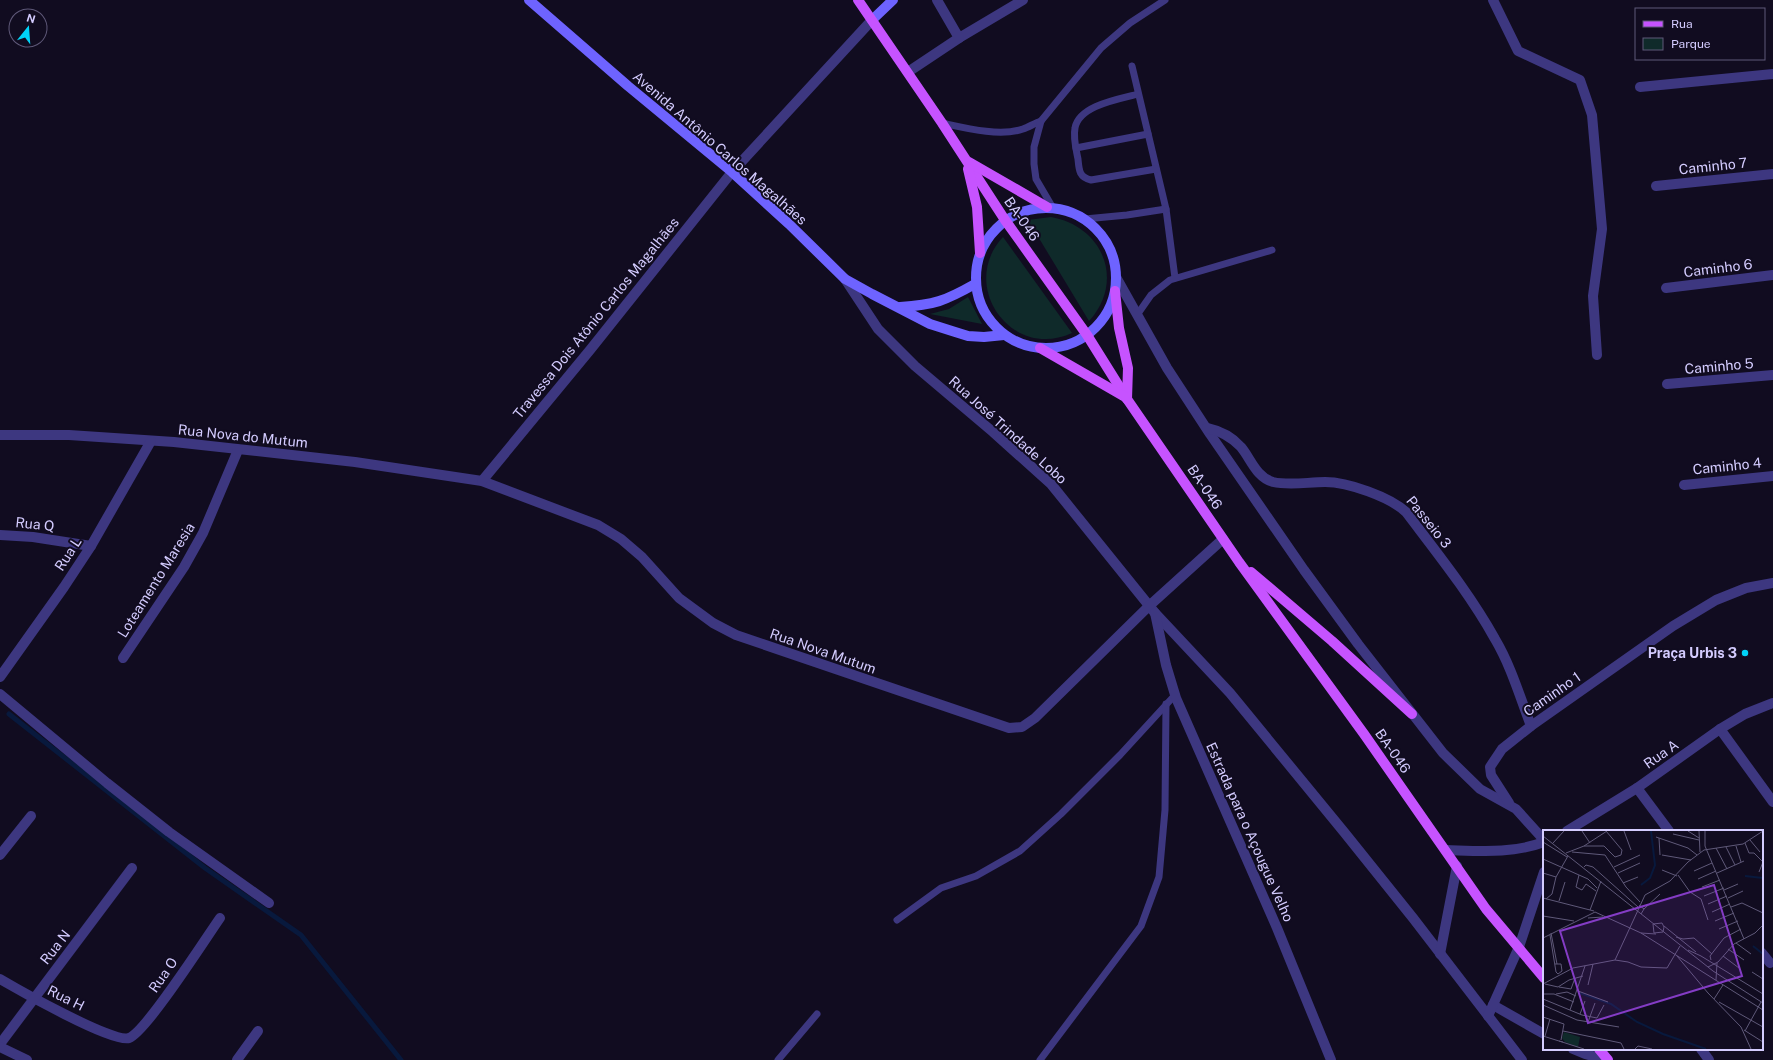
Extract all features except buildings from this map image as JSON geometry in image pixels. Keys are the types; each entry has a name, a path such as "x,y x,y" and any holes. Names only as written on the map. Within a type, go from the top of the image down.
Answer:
{"main road":[{"name":"Avenida Antônio Carlos Magalhães","path":"529,0 628,86 732,172 789,224 845,279 930,324 968,336 984,337 1004,335"},
{"name":"BA-046","path":"858,0 908,72 1005,220 1087,335 1127,398 1239,562 1446,850 1486,909 1543,977"},
{"path":"872,20 893,0"},
{"path":"966,161 1008,187 1050,208"},
{"path":"966,161 977,207 980,253"},
{"path":"1040,348 1127,398 1128,368 1119,328 1116,277 1111,251 1101,233 1085,219 1067,210 1050,208 1024,210 1005,220 988,238 980,253 977,260 975,284 980,304 990,321 1004,335 1021,344 1040,348 1065,346 1087,335 1100,323 1110,308 1116,291"},
{"path":"899,307 930,305 944,300 975,284"},
{"path":"1239,562 1332,641 1412,714"},
{"path":"1600,1050 1608,1060"}],"street":[{"path":"937,0 959,38"},
{"path":"908,72 959,38 1023,0"},
{"path":"1493,0 1518,51 1580,80 1592,115 1602,229 1593,296 1597,355"},
{"name":"Travessa Dois Atônio Carlos Magalhães","path":"482,482 590,350 732,172 872,20"},
{"path":"1640,88 1773,74"},
{"name":"Caminho 7","path":"1656,186 1773,174"},
{"name":"Caminho 6","path":"1666,288 1773,275"},
{"path":"1116,277 1168,368 1207,428 1304,570 1412,714 1443,752 1480,789 1510,805 1543,840"},
{"name":"Rua José Trindade Lobo","path":"845,279 878,329 914,366 993,432 1051,484 1152,609 1230,693 1344,832 1522,1060"},
{"name":"Caminho 5","path":"1667,384 1773,375"},
{"name":"Passeio 3","path":"1207,428 1230,436 1241,447 1256,470 1264,478 1273,482 1294,484 1326,482 1386,497 1398,504 1406,512 1452,574 1496,640 1507,663 1531,726"},
{"name":"Rua Nova do Mutum","path":"0,435 69,435 151,440 355,462 482,482"},
{"name":"Rua L","path":"0,677 64,587 91,546 151,440"},
{"name":"Loteamento Maresia","path":"124,658 184,567 203,533 238,450"},
{"name":"Caminho 4","path":"1684,484 1773,476"},
{"name":"Rua Nova Mutum","path":"482,482 598,525 621,539 642,557 679,598 713,623 736,635 886,688 1009,728 1022,727 1035,718 1152,609 1223,539"},
{"name":"Rua Q","path":"0,535 32,537 91,546"},
{"name":"Caminho 1","path":"1510,805 1491,775 1490,767 1502,749 1531,726 1673,626 1716,600 1746,588 1773,583"},
{"name":"Estrada para o Açougue Velho","path":"1152,609 1174,694 1277,928 1331,1060"},
{"path":"0,694 169,832 269,902"},
{"name":"Rua A","path":"1569,830 1637,788 1720,729 1745,714 1773,703"},
{"path":"1720,729 1773,802"},
{"path":"1637,788 1668,830"},
{"path":"0,855 31,816"},
{"path":"1446,850 1499,852 1523,849 1543,841"},
{"path":"1440,954 1457,866"},
{"name":"Rua N","path":"0,1044 33,998 132,868"},
{"path":"1488,1016 1519,947 1543,875"},
{"name":"Rua O","path":"121,1038 129,1038 147,1022 220,918"},
{"path":"1763,954 1770,963"},
{"name":"Rua H","path":"0,979 33,998 121,1038"},
{"path":"1493,1004 1543,1033"},
{"path":"237,1060 258,1031"},
{"path":"0,1048 27,1060"},
{"path":"1575,1050 1608,1060"},
{"path":"1702,1050 1709,1060"}],"lane":[{"path":"1050,208 1036,180 1034,164 1034,147 1041,121 1101,48 1130,23 1165,0"},
{"path":"1132,66 1166,209 1175,278"},
{"path":"1138,94 1098,105 1087,112 1076,124 1074,138 1080,174 1084,178 1091,180 1156,169"},
{"path":"942,123 971,129 999,131 1022,129 1041,121"},
{"path":"1076,148 1148,134"},
{"path":"1085,219 1127,216 1166,209"},
{"path":"1137,315 1151,295 1170,280 1272,250"},
{"path":"897,920 941,888 976,876 1020,851 1062,814 1120,755 1174,694"},
{"path":"1040,1060 1141,926 1159,877 1165,810 1166,704"},
{"path":"778,1060 817,1014"}],"green space":[{"path":"1051,217 1069,222 1084,231 1095,243 1103,257 1107,272 1106,289 1100,305 1089,321 1028,220"},
{"path":"1003,237 1072,333 1050,339 1029,337 1011,328 998,314 989,296 986,276 991,256"},
{"path":"968,297 982,324 930,314 949,309"}],"waterway":[{"path":"9,714 205,868 301,935 401,1060"}],"place":[{"name":"Praça Urbis 3","path":"1745,653"}]}
